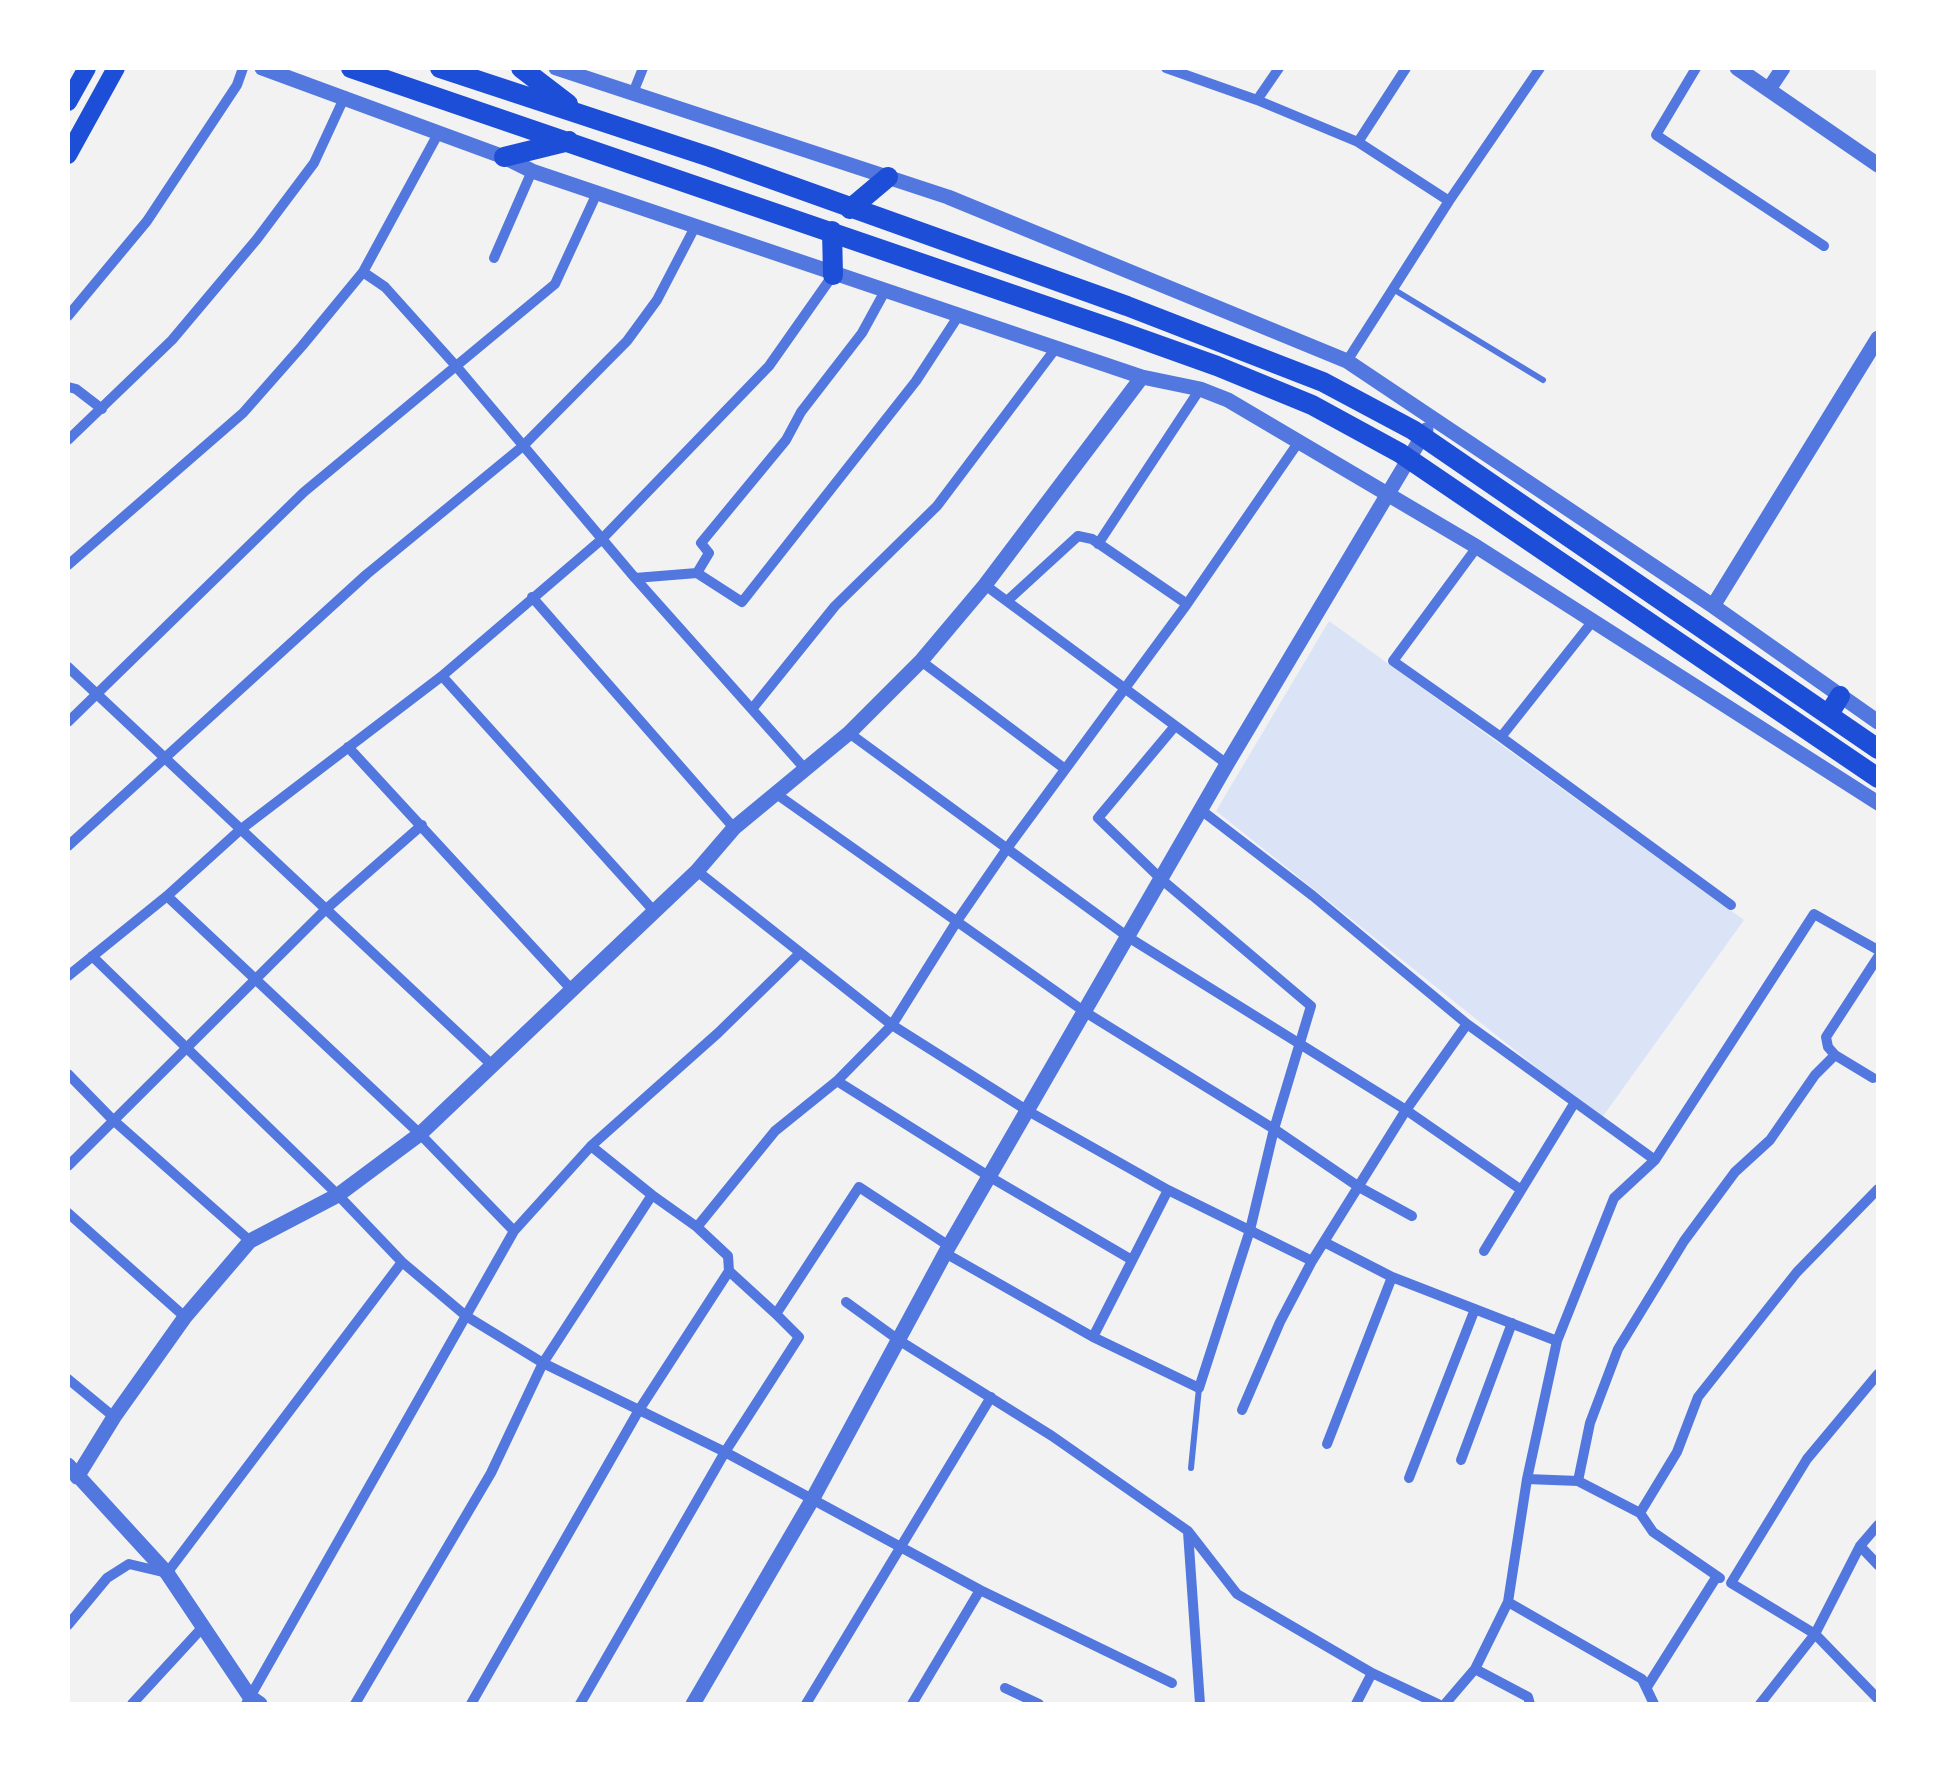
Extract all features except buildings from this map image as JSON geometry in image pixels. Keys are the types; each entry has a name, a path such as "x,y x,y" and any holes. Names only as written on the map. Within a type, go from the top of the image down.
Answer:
{"main road":[{"path":"68,102 87,68"},
{"path":"68,155 116,68"},
{"path":"351,68 832,231 1216,366 1312,405 1400,453 1878,778"},
{"path":"440,68 582,114 1127,306 1323,382 1427,439 1782,682 1834,705 1878,749"},
{"path":"522,68 582,114"},
{"path":"504,158 572,141"},
{"path":"850,210 888,177"},
{"path":"832,231 834,274"}],"street":[{"path":"68,316 148,222 237,85 243,68"},
{"path":"262,68 345,96 532,171 1142,377 1200,389 1228,400 1477,547 1878,803"},
{"path":"556,68 985,212 1348,362 1713,606 1834,705 1878,722"},
{"path":"633,93 642,68"},
{"path":"1166,68 1258,100 1358,142 1449,201"},
{"path":"1258,100 1278,68"},
{"path":"1358,142 1406,68"},
{"path":"1348,362 1449,201 1540,68"},
{"path":"1696,68 1656,134 1824,246"},
{"path":"1736,68 1878,166"},
{"path":"1769,89 1783,68"},
{"path":"68,440 172,340 257,239 314,163 345,96"},
{"path":"68,565 243,413 362,272 438,132"},
{"path":"494,258 532,171"},
{"path":"68,722 304,492 555,284 597,193"},
{"path":"68,846 367,574 522,446 627,342 657,300 696,227"},
{"path":"362,272 385,287 456,366 602,540 806,770"},
{"path":"68,976 167,896 240,830 442,676 602,540 769,366 834,274"},
{"path":"697,574 709,552 701,542 786,440 801,412 862,333 885,291"},
{"path":"635,578 697,574 742,602 916,381 959,315"},
{"path":"1713,606 1878,338"},
{"path":"752,709 835,606 937,506 1056,348"},
{"path":"800,953 718,1033 591,1146 514,1231 252,1702 167,1572 71,1476 184,1317 250,1241 338,1195 420,1134 697,871 734,828 849,733 921,661 985,585 1142,377"},
{"path":"68,387 102,409"},
{"path":"1098,544 1200,389"},
{"path":"692,1704 812,1500 947,1250 1200,810 1432,420"},
{"path":"697,1227 774,1131 837,1080 892,1025 1008,847 1300,440"},
{"path":"1007,601 1078,536 1098,544 1186,604"},
{"path":"1477,547 1393,661 1730,905"},
{"path":"985,585 1227,764"},
{"path":"532,597 734,828"},
{"path":"1501,737 1592,622"},
{"path":"921,661 1065,769"},
{"path":"68,667 492,1065"},
{"path":"442,676 653,910"},
{"path":"776,1314 858,1188 947,1250 1093,1337 1199,1388 1250,1230 1274,1129 1311,1006 1161,879 1098,818 1175,726"},
{"path":"849,733 1128,937 1406,1110 1520,1189"},
{"path":"348,747 572,990"},
{"path":"775,793 1085,1012 1274,1129 1359,1187 1412,1216"},
{"path":"1200,810 1313,896 1467,1024 1654,1160"},
{"path":"68,1166 325,910 422,825"},
{"path":"697,871 892,1025 1028,1111 1168,1190 1312,1261"},
{"path":"167,896 420,1134 514,1231"},
{"path":"846,1302 1188,1532 1237,1594 1372,1673 1441,1704 1476,1668 1508,1602 1527,1479 1558,1342 1614,1198 1654,1160 1814,914 1878,953 1826,1037 1835,1054 1877,1076"},
{"path":"92,956 402,1262 466,1316 543,1363 725,1452 900,1549 1172,1682"},
{"path":"1242,1410 1280,1322 1312,1261 1406,1110 1467,1024"},
{"path":"1578,1481 1590,1422 1618,1348 1684,1240 1735,1172 1770,1140 1815,1075 1835,1054"},
{"path":"68,1074 112,1119 250,1241"},
{"path":"837,1080 990,1177 1132,1260"},
{"path":"1484,1252 1575,1102"},
{"path":"471,1704 639,1410 729,1272 728,1256 697,1227 591,1146"},
{"path":"1640,1513 1676,1452 1698,1397 1797,1272 1878,1189"},
{"path":"1093,1337 1168,1190"},
{"path":"355,1704 491,1473 543,1363 652,1195"},
{"path":"68,1213 184,1317"},
{"path":"1324,1242 1392,1278 1558,1342"},
{"path":"167,1572 402,1262"},
{"path":"580,1704 725,1452 799,1337 729,1272"},
{"path":"1327,1444 1392,1278"},
{"path":"1409,1478 1474,1309"},
{"path":"1461,1460 1512,1323"},
{"path":"1731,1583 1806,1459 1878,1374"},
{"path":"68,1379 114,1417"},
{"path":"806,1704 991,1397"},
{"path":"1527,1479 1578,1481 1640,1513 1654,1532 1717,1576 1815,1634 1878,1699"},
{"path":"1760,1704 1815,1634 1860,1546 1878,1525"},
{"path":"1188,1532 1200,1704"},
{"path":"1860,1546 1878,1565"},
{"path":"68,1625 107,1578 129,1564 167,1572"},
{"path":"1647,1687 1717,1576"},
{"path":"912,1704 980,1590"},
{"path":"1508,1602 1642,1679 1654,1704"},
{"path":"132,1704 202,1628"},
{"path":"1476,1668 1528,1697 1530,1704"},
{"path":"1356,1704 1372,1673"},
{"path":"1005,1688 1040,1704"}],"lane":[{"path":"1394,289 1544,380"},
{"path":"1191,1468 1199,1388"}],"shaded area":[{"path":"1329,621 1744,920 1601,1119 1216,811"}]}
